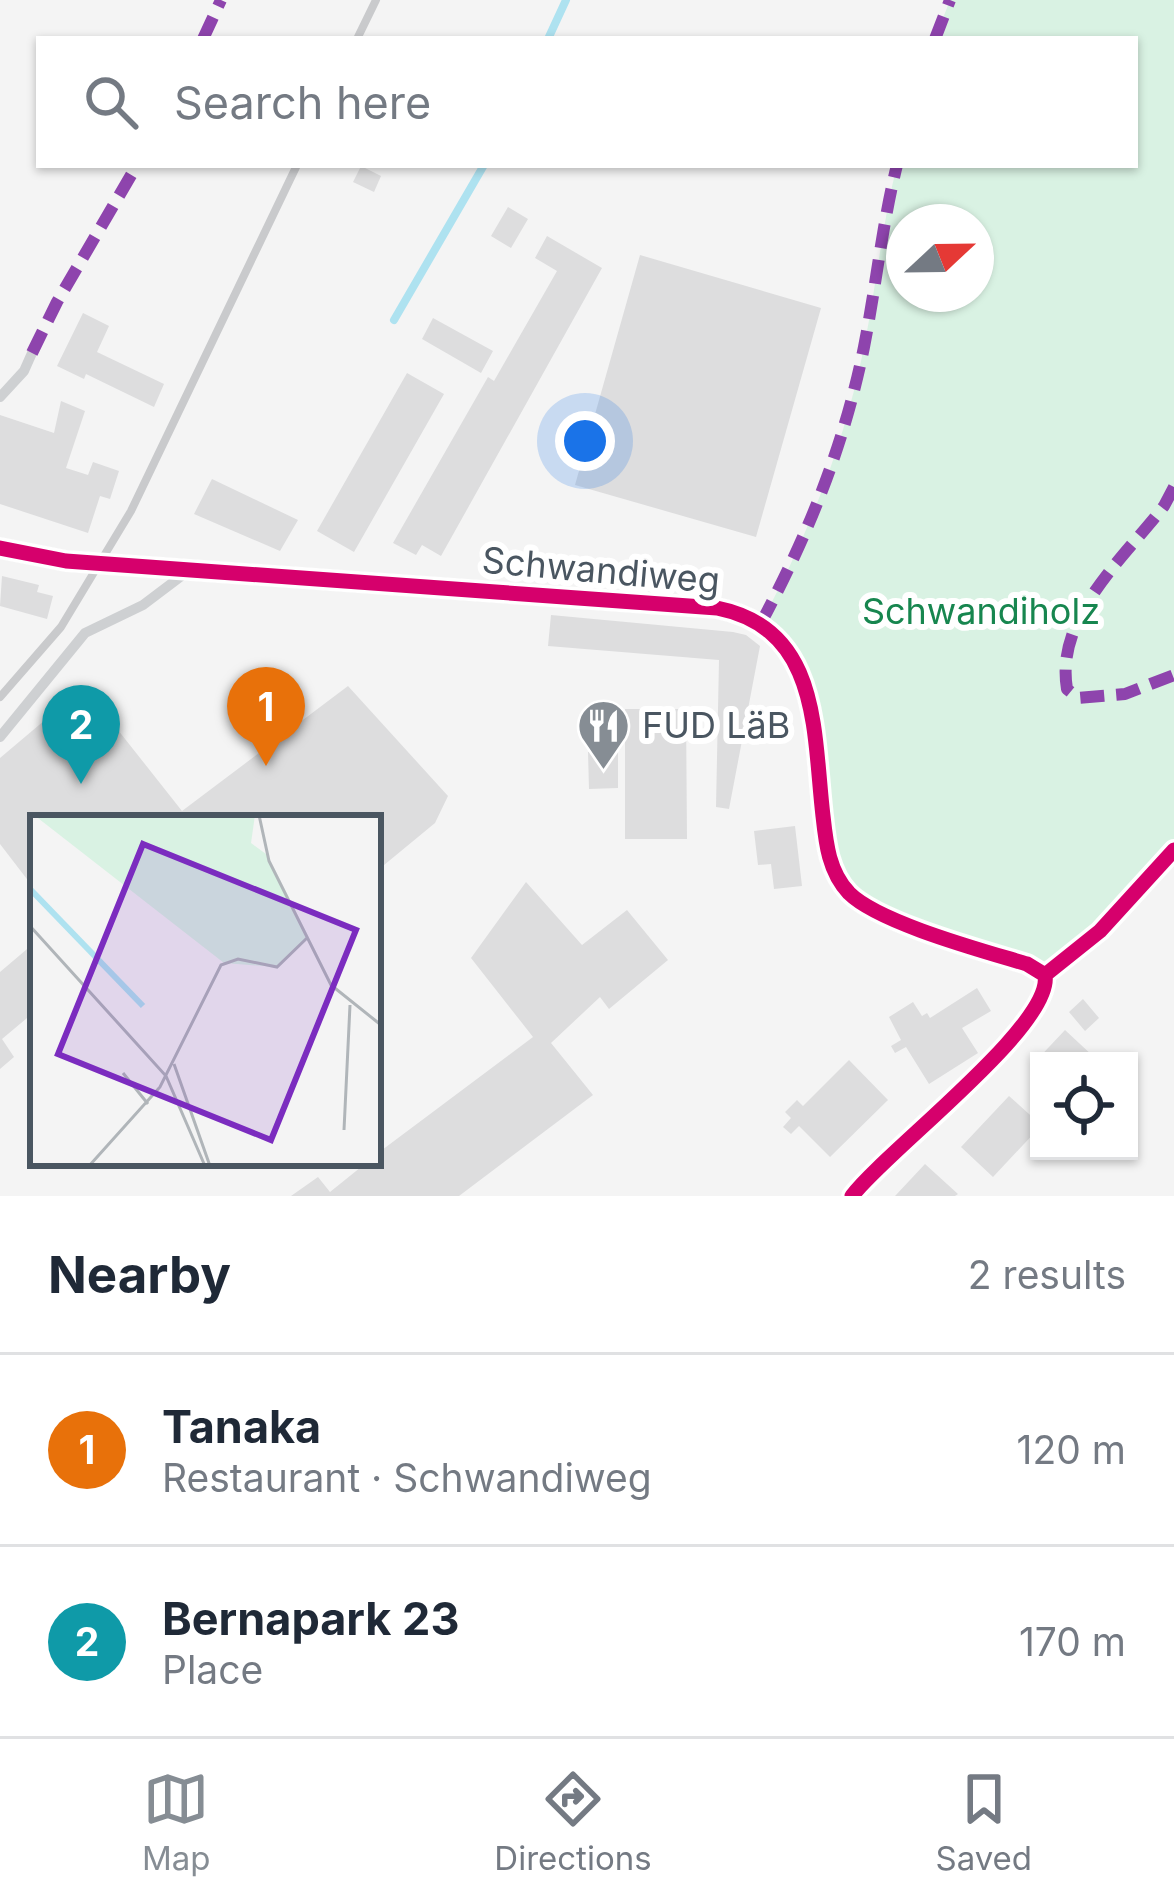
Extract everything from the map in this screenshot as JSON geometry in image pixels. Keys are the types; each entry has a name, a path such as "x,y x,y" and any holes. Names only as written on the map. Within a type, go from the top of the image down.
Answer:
{"street":[{"name":"Schwandiweg","path":"0,548 66,561 717,608 746,615 784,644 805,683 826,840 844,887 879,913 1027,964 1045,975"},
{"path":"852,1196 906,1138 991,1063 1042,996 1045,975 1100,932 1174,850"}],"lane":[{"path":"0,397 32,353"},
{"path":"0,737 85,633 142,605 190,569"}],"green space":[{"name":"Schwandiholz","path":"950,0 1174,0 1174,850 1045,975 844,887 810,704 761,623 809,523 835,455 864,347 886,216 886,312 994,312 994,204 888,204 896,168 1138,168 1138,36 936,36"}],"building":[{"path":"360,168 381,176 374,192 353,182"},
{"path":"508,207 528,219 511,248 491,236"},
{"path":"547,236 602,268 441,556 422,545 416,555 393,543 488,377 494,381 557,271 535,258"},
{"path":"640,255 821,308 756,537 575,485"},
{"path":"83,313 109,326 97,352 164,384 154,407 86,374 84,379 57,366"},
{"path":"433,318 493,351 481,373 422,339"},
{"path":"407,373 444,394 354,552 317,531"},
{"path":"61,401 85,411 66,468 88,475 93,462 119,471 110,499 100,496 88,533 0,504 0,415 54,433"},
{"path":"212,479 298,520 280,551 194,514"},
{"path":"2,576 39,585 37,592 53,596 47,619 0,606"},
{"path":"551,615 733,632 760,646 729,809 716,807 719,660 548,646"},
{"path":"348,686 448,796 435,823 381,868 381,815 30,815 30,883 0,844 0,758 84,687 182,811"},
{"path":"625,709 686,709 687,839 625,839"},
{"path":"588,752 618,752 618,788 589,789"},
{"path":"795,826 802,886 774,889 771,864 758,865 754,831"},
{"path":"526,882 582,945 627,910 668,960 609,1009 600,997 551,1043 593,1095 459,1196 291,1196 318,1177 330,1192 362,1166 381,1166 381,1151 533,1037 471,958"},
{"path":"30,947 30,1016 2,1039 14,1057 0,1069 0,972"},
{"path":"977,988 991,1011 962,1028 978,1053 929,1084 906,1047 895,1053 891,1046 901,1040 889,1017 913,1002 922,1016 927,1013 930,1018"},
{"path":"1083,999 1099,1018 1085,1031 1069,1012"},
{"path":"1065,1030 1089,1052 1044,1052"},
{"path":"849,1060 888,1100 830,1157 799,1126 791,1134 783,1127 791,1118 785,1112 797,1100 803,1106"},
{"path":"1009,1096 1030,1115 1030,1138 993,1177 961,1147"},
{"path":"925,1164 958,1194 895,1196"}],"waterway":[{"path":"549,36 566,0"},
{"path":"394,320 482,168"}],"railway":[{"path":"358,36 376,0"},
{"path":"0,697 61,627 131,511 296,168"}],"marked path":[{"path":"204,36 221,0"},
{"path":"936,36 950,0"},
{"path":"32,353 135,168"},
{"path":"761,623 809,523 846,420 896,168"},
{"path":"1174,487 1096,590 1071,637 1066,663 1067,689 1078,698 1125,694 1174,675"}],"cycle path":[{"path":"0,548 66,561 717,608 751,620 776,638 794,661 805,688 827,847 849,893 883,915 1027,964 1045,975"},
{"path":"1045,975 1100,931 1174,850"},
{"path":"852,1196 997,1055 1041,997 1045,975"}],"place":[{"name":"Tanaka","path":"266,766"},
{"name":"FUD LäB","path":"603,771"},
{"name":"Bernapark 23","path":"81,784"}]}
